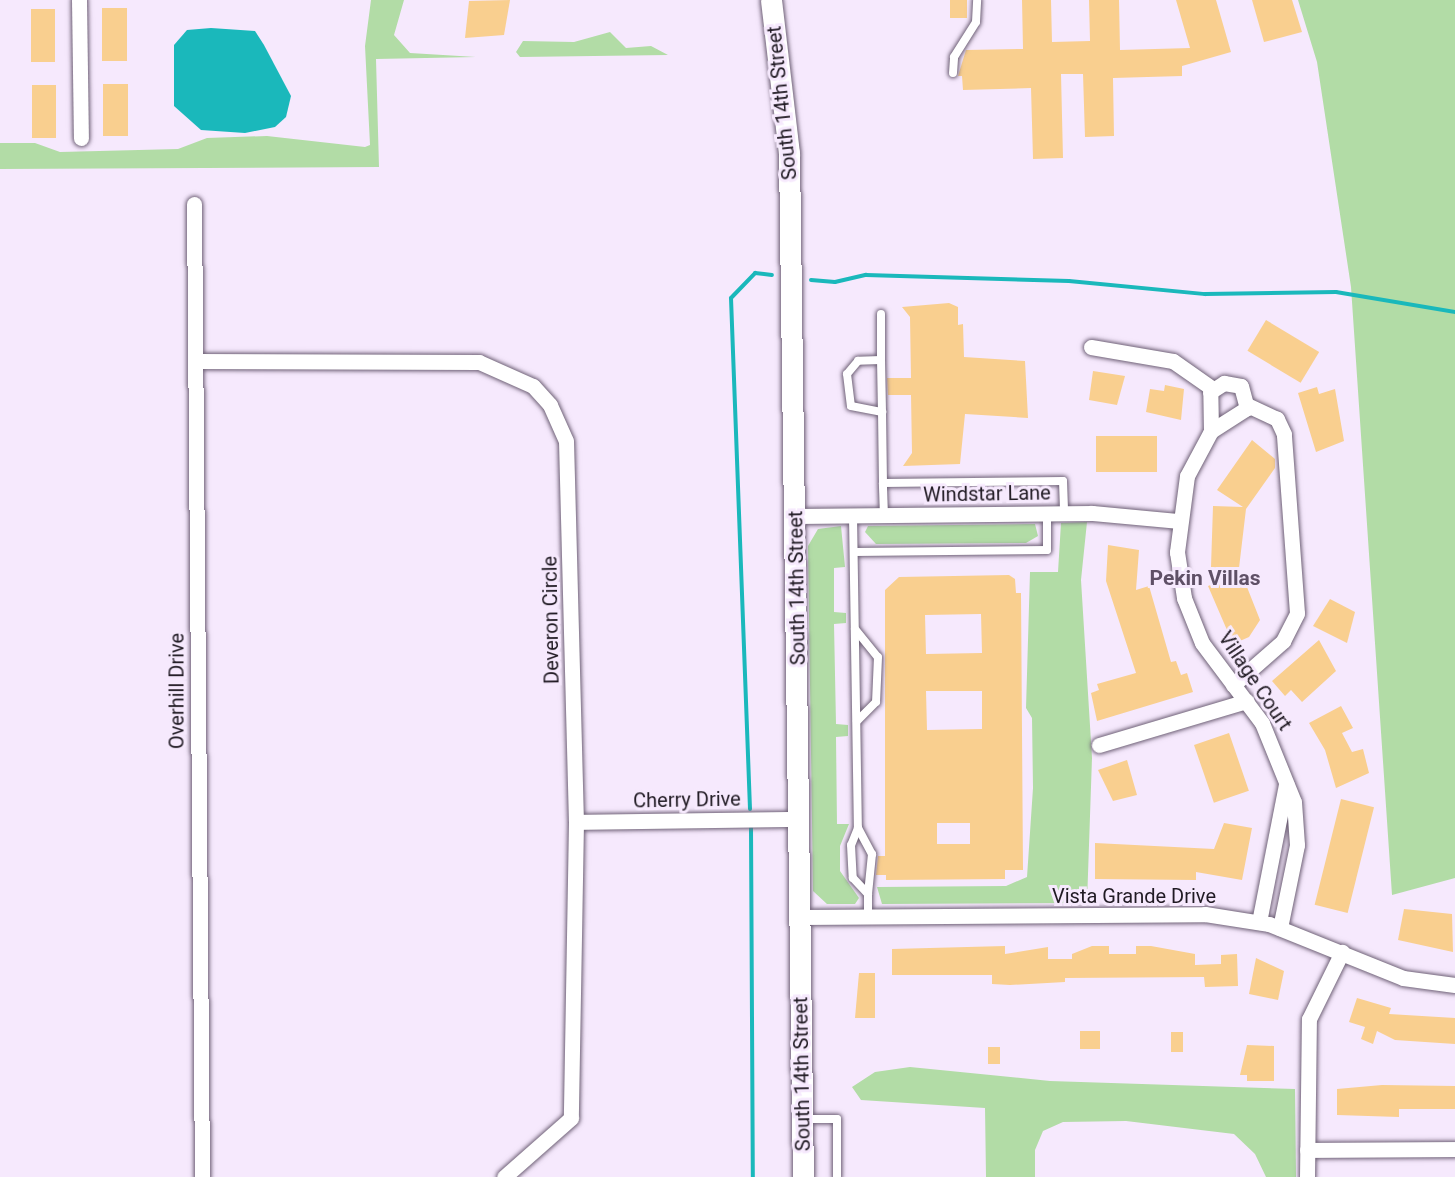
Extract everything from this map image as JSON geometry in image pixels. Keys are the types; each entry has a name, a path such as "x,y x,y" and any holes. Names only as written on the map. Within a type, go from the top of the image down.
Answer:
{"main road":[{"name":"South 14th Street","path":"771,0 789,153 796,516 803,1177"}],"street":[{"path":"79,0 81,138"},
{"name":"Overhill Drive","path":"194,204 202,1177"},
{"path":"1091,347 1173,360 1213,389 1224,383 1241,386 1247,405 1277,419 1284,434 1297,613 1283,641 1233,685"},
{"name":"Deveron Circle","path":"196,361 479,362 510,372 550,405 570,461 576,822 571,1118 504,1177"},
{"name":"Village Court","path":"1213,389 1211,431 1187,476 1178,521 1184,598 1202,643 1247,701 1273,742 1297,819 1297,845 1280,928"},
{"name":"Village Court","path":"1211,431 1247,405"},
{"name":"Windstar Lane","path":"796,516 1064,513 1178,521"},
{"path":"1099,745 1247,701"},
{"name":"Village Court","path":"1259,922 1286,784"},
{"name":"Cherry Drive","path":"576,822 799,819"},
{"name":"Vista Grande Drive","path":"800,917 1204,914 1259,922 1280,928 1403,978 1455,985"},
{"path":"1307,1177 1309,1019 1342,952"},
{"path":"1307,1150 1455,1149"}],"lane":[{"path":"953,73 954,57 976,22 977,0"},
{"path":"881,314 884,516"},
{"path":"881,360 852,365 847,383 851,406 882,412"},
{"path":"883,483 1063,480 1064,513"},
{"path":"854,552 1047,550 1047,514"},
{"path":"853,516 858,828 852,845 853,878 868,894"},
{"path":"855,629 878,657 876,702 856,721"},
{"path":"858,828 872,854 868,917"},
{"path":"802,1119 837,1119 837,1177"}],"green space":[{"path":"371,0 404,0 394,35 410,53 476,57 376,59 379,167 0,169 0,143 35,143 60,152 178,149 207,138 267,136 365,147 370,145 365,46"},
{"path":"1298,0 1455,0 1455,878 1392,895 1351,287 1317,62"},
{"path":"610,32 626,48 651,46 668,55 520,57 516,52 523,41 574,42"},
{"path":"1087,522 1081,580 1092,758 1087,903 882,904 877,887 1006,886 1027,877 1033,788 1032,718 1026,708 1030,572 1058,572 1061,523"},
{"path":"1035,524 1038,536 1026,543 876,544 865,532 868,526"},
{"path":"841,526 845,567 834,568 834,612 846,613 846,623 834,624 836,724 848,725 848,736 836,737 837,824 849,824 840,846 840,871 859,898 855,904 827,904 813,891 808,546 818,529"},
{"path":"910,1067 1050,1081 1295,1089 1296,1177 1266,1177 1255,1154 1234,1134 1126,1121 1063,1122 1043,1131 1035,1150 1035,1177 986,1177 985,1108 861,1100 852,1087 875,1072"}],"water":[{"path":"211,28 255,31 291,96 286,117 275,127 245,133 201,130 174,106 174,45 187,30"}],"building":[{"path":"510,0 504,35 465,38 469,1"},
{"path":"950,0 967,0 967,18 950,18"},
{"path":"1022,0 1051,0 1052,42 1090,41 1089,0 1119,0 1120,50 1190,48 1176,0 1216,0 1231,52 1182,66 1182,76 1113,78 1114,136 1085,137 1083,74 1061,74 1063,158 1033,159 1031,88 963,90 962,76 958,76 966,50 1023,49"},
{"path":"1252,0 1292,0 1302,32 1264,42"},
{"path":"102,8 127,8 127,61 102,61"},
{"path":"31,9 55,9 55,62 31,62"},
{"path":"103,84 128,84 128,136 103,136"},
{"path":"32,85 56,85 56,138 32,138"},
{"path":"949,303 958,307 958,325 963,324 964,357 1025,361 1028,418 965,414 960,464 903,466 912,453 911,395 888,395 887,378 911,378 910,317 902,307"},
{"path":"1266,320 1319,352 1301,383 1247,351"},
{"path":"1093,371 1125,376 1117,405 1089,400"},
{"path":"1165,385 1184,389 1181,420 1146,412 1150,389 1164,391"},
{"path":"1317,387 1319,394 1335,389 1344,441 1316,452 1298,393"},
{"path":"1096,436 1157,436 1157,472 1096,472"},
{"path":"1252,440 1275,459 1275,468 1246,509 1239,568 1211,567 1213,506 1243,507 1217,490"},
{"path":"1108,545 1139,550 1136,590 1149,586 1171,662 1176,661 1181,675 1187,673 1193,692 1097,721 1091,693 1099,690 1097,684 1136,673 1106,581"},
{"path":"1239,574 1238,585 1245,582 1260,620 1249,637 1233,644 1208,586"},
{"path":"1009,575 1015,579 1016,593 1021,593 1023,870 1005,870 1005,879 886,880 886,875 876,875 878,856 885,856 885,590 899,577","holes":["981,614 982,653 926,654 925,615","926,691 982,691 982,729 927,730","937,823 970,823 970,844 937,844"]},
{"path":"1330,599 1355,612 1347,643 1313,626"},
{"path":"1319,640 1336,671 1302,702 1291,690 1285,696 1272,681"},
{"path":"1341,706 1353,728 1342,733 1352,752 1363,749 1369,773 1336,788 1325,750 1309,723"},
{"path":"1229,733 1249,791 1214,803 1194,745"},
{"path":"1127,760 1137,795 1113,801 1098,770"},
{"path":"1341,799 1374,807 1348,913 1315,905"},
{"path":"1224,823 1252,828 1242,880 1196,872 1196,880 1095,879 1095,843 1214,849"},
{"path":"1404,909 1452,914 1453,952 1398,940"},
{"path":"1005,946 1005,954 1048,947 1048,959 1072,959 1072,954 1092,946 1109,946 1109,954 1136,954 1136,946 1151,946 1195,954 1195,965 1221,964 1221,955 1237,954 1238,986 1205,987 1204,977 1065,978 1065,982 1010,985 992,984 992,975 892,975 892,949"},
{"path":"1256,958 1284,971 1278,1000 1249,994"},
{"path":"859,973 875,973 875,1018 855,1018"},
{"path":"1357,998 1391,1008 1389,1014 1455,1018 1455,1044 1395,1040 1377,1031 1373,1044 1361,1039 1365,1027 1349,1022"},
{"path":"1080,1031 1100,1031 1100,1049 1080,1049"},
{"path":"1171,1032 1183,1032 1183,1052 1171,1052"},
{"path":"1247,1045 1274,1046 1274,1081 1247,1081 1247,1075 1240,1075"},
{"path":"988,1047 1000,1047 1000,1064 988,1064"},
{"path":"1382,1085 1455,1086 1455,1109 1399,1109 1399,1117 1337,1115 1337,1089"}],"waterway":[{"path":"750,809 731,298 755,273 772,275"},
{"path":"811,280 835,282 866,275 1069,281 1205,294 1336,292 1455,312"},
{"path":"751,828 753,1177"}],"district":[{"name":"Pekin Villas","path":"1205,578"}]}
